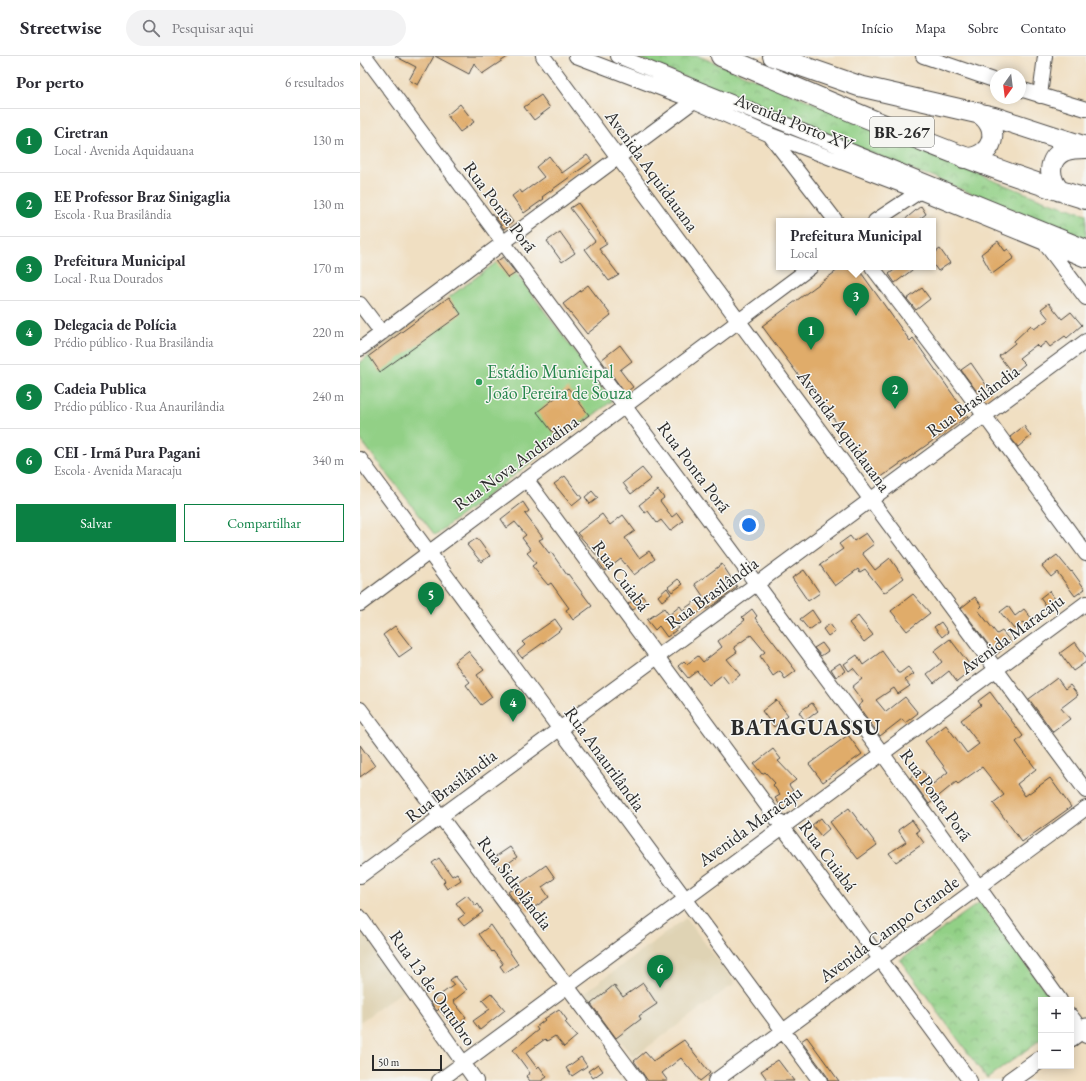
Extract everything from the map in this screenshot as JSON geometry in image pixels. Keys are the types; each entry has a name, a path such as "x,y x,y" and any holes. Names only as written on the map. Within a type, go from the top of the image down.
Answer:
{"highway":[{"name":"BR-267","path":"721,56 964,158 1086,199"},
{"name":"BR-267","path":"773,56 799,62 859,86 977,112 1086,147"},
{"path":"964,158 979,156 990,145 992,130 989,122 977,112"},
{"path":"1060,191 1051,179 1052,164 1062,152 1086,147"}],"main road":[{"path":"1010,1081 1038,1061"}],"street":[{"name":"Rua Ponta Porã","path":"365,56 882,753 1058,997"},
{"name":"Avenida Aquidauana","path":"543,56 1086,791"},
{"name":"Avenida Porto XV","path":"576,56 617,72 756,114 925,188 1046,244 1086,260"},
{"path":"923,56 990,79"},
{"path":"1040,96 1045,56"},
{"path":"617,72 620,57"},
{"name":"Avenida Porto XV","path":"620,57 697,95 768,134 1032,225 1086,247"},
{"path":"1026,91 1086,109"},
{"path":"360,349 618,157 697,95"},
{"path":"756,114 768,134 834,218"},
{"path":"880,218 925,188"},
{"path":"1032,225 1086,298"},
{"name":"Rua Nova Andradina","path":"360,604 526,479 740,322 807,270"},
{"path":"874,270 985,416 1086,554"},
{"path":"360,304 382,333"},
{"name":"Rua Brasilândia","path":"360,876 442,818 657,657 1086,341"},
{"name":"Rua Anaurilândia","path":"360,459 820,1081"},
{"name":"Rua Cuiabá","path":"526,479 970,1081"},
{"name":"Avenida Maracaju","path":"439,1081 782,826 1086,603"},
{"name":"Rua Sidrolândia","path":"360,709 568,985 638,1081"},
{"name":"Avenida Campo Grande","path":"716,1081 1086,808"},
{"name":"Rua 13 de Outubro","path":"360,917 476,1081"},
{"path":"1074,1021 1081,1033"}],"shaded area":[{"path":"686,918 735,983 633,1058 584,993"},
{"path":"360,928 406,989 360,1022"}],"green space":[{"path":"633,56 698,56 844,115 957,166 1043,200 1086,214 1086,240"},
{"name":"Estádio Municipal João Pereira de Souza","path":"504,257 612,401 435,535 360,439 360,362"},
{"path":"980,902 1050,997 1038,997 1038,1041 987,1079 900,960"}],"building":[{"path":"395,56 434,56 418,85 409,80 416,67"},
{"path":"435,56 509,56 482,74 474,63 469,74"},
{"path":"541,95 550,108 534,120 524,107"},
{"path":"460,104 474,122 460,132 447,115"},
{"path":"587,155 592,161 542,197 544,199 524,213 512,196 520,190 522,193 544,177 536,167 549,156 562,173"},
{"path":"578,203 607,244 599,249 619,275 609,281 585,249 595,241 570,208"},
{"path":"921,206 926,214 921,218 907,218"},
{"path":"504,210 513,222 504,229 495,217"},
{"path":"560,232 575,253 562,262 547,241"},
{"path":"998,241 1005,251 1008,249 1014,258 992,274 981,254"},
{"path":"940,249 950,263 938,271 936,268 936,252"},
{"path":"503,257 516,273 508,278 496,262"},
{"path":"838,270 859,270 910,341 913,338 968,416 877,480 821,401 819,403 762,326"},
{"path":"894,270 912,270 895,283 889,274"},
{"path":"588,285 611,315 587,334 563,304"},
{"path":"922,288 930,299 916,310 907,299"},
{"path":"449,297 461,314 380,372 369,356"},
{"path":"1049,303 1062,319 1071,312 1082,325 1067,338 1065,336 1050,347 1046,342 1039,348 1036,345 1019,358 1025,364 1013,374 999,356 1015,343 1014,341 1031,325 1034,329 1049,319 1041,309"},
{"path":"620,345 632,361 620,370 633,387 625,393 601,360"},
{"path":"971,363 993,395 984,401 961,370"},
{"path":"568,388 589,415 558,439 537,412"},
{"path":"1024,426 1031,436 1018,447 1010,437"},
{"path":"642,468 651,479 631,494 623,483"},
{"path":"565,476 582,498 572,506 554,484"},
{"path":"658,490 664,498 660,501 672,517 677,513 683,521 670,531 661,520 657,523 648,511 645,513 639,505"},
{"path":"592,491 598,498 590,504 585,497"},
{"path":"523,502 529,511 525,514 543,538 539,540 549,553 551,552 592,606 573,620 566,610 569,608 551,583 548,585 532,566 536,563 527,553 531,550 522,538 526,535 515,522 507,528 501,519"},
{"path":"602,514 610,525 623,515 635,531 625,538 639,558 649,551 655,559 634,575 621,559 605,571 598,561 600,559 577,533"},
{"path":"866,533 874,544 862,553 875,570 890,558 904,578 884,593 865,569 860,572 858,569 835,586 820,565 843,549 839,544 850,536 854,541"},
{"path":"477,538 490,556 481,562 467,545"},
{"path":"1057,555 1071,572 1072,571 1085,589 1075,596 1057,572 1051,577 1042,566"},
{"path":"722,564 737,587 715,604 706,609 705,608 691,618 684,609 703,596 695,584"},
{"path":"804,570 820,593 808,601 792,578"},
{"path":"678,579 683,584 672,592 668,587"},
{"path":"667,588 671,594 662,601 658,596"},
{"path":"1049,591 1058,603 1049,610 1040,598"},
{"path":"641,594 646,601 633,610 628,604"},
{"path":"913,594 930,613 907,631 891,611"},
{"path":"975,597 982,606 978,610 997,634 1002,631 1011,642 996,655 961,608"},
{"path":"680,606 686,615 676,623 679,628 667,637 659,626 655,630 647,620 664,608 669,615"},
{"path":"1008,606 1015,616 1024,609 1033,620 1026,626 1023,622 1014,629 1000,612"},
{"path":"752,609 757,616 755,618 796,671 785,679 780,671 773,676 760,656 765,652 751,635 734,647 737,652 727,659 740,675 729,684 722,675 709,685 697,671 688,678 678,666 684,661 687,664 698,656 703,662 722,647 718,641 745,620 742,617"},
{"path":"812,610 820,622 809,630 800,619"},
{"path":"858,616 873,635 864,642 849,623"},
{"path":"555,619 562,629 522,658 517,652 525,645 522,642"},
{"path":"941,622 948,632 942,637 934,627"},
{"path":"830,624 835,631 828,636 823,629"},
{"path":"395,626 412,648 399,657 383,635"},
{"path":"950,639 973,669 957,682 949,671 934,683 927,674 942,662 934,651"},
{"path":"1075,642 1086,657 1086,662 1073,671 1060,653"},
{"path":"822,643 828,651 821,656 814,648"},
{"path":"468,651 484,670 477,675 492,697 481,705 466,685 470,682 454,662"},
{"path":"882,651 898,673 908,667 914,674 905,680 910,686 898,694 894,688 876,700 886,712 905,697 918,713 905,723 902,719 880,736 858,706 863,702 852,687 862,679 853,668 849,671 844,664 857,655 863,665"},
{"path":"840,663 845,671 836,677 831,669"},
{"path":"1057,678 1065,689 1070,685 1078,695 1061,708 1070,719 1053,732 1029,699"},
{"path":"990,692 1023,736 1016,742 1036,769 1017,784 1025,796 1050,778 1071,807 1022,842 993,803 1004,795 982,767 958,784 956,782 929,804 910,778 921,769 933,784 948,772 925,741 946,725 967,753 979,744 961,720 981,705 978,701"},
{"path":"776,700 788,715 774,727 762,711"},
{"path":"812,703 818,711 805,721 799,712"},
{"path":"848,735 862,754 823,782 809,764"},
{"path":"360,745 375,766 360,777"},
{"path":"773,749 781,759 778,761 796,780 789,785 798,798 783,809 775,798 780,795 773,785 775,783 765,772 762,774 754,764"},
{"path":"849,808 877,845 858,859 830,822"},
{"path":"821,818 829,829 821,836 812,825"},
{"path":"912,820 919,830 916,832 924,843 896,862 889,853 906,842 898,830"},
{"path":"510,847 517,857 500,869 492,859"},
{"path":"439,858 452,876 457,873 461,880 447,889 443,883 445,881 432,863"},
{"path":"546,865 555,878 542,887 549,897 528,912 521,902 517,905 508,892"},
{"path":"467,895 476,906 478,904 483,912 464,926 458,919 465,914 456,903"},
{"path":"491,925 518,964 505,973 500,966 503,964 479,934"},
{"path":"455,976 467,990 453,1001 466,1017 453,1027 439,1009 437,1011 430,1002 454,985 450,980"},
{"path":"643,983 657,1004 639,1016 641,1019 616,1038 591,1004 614,985 623,997"},
{"path":"491,993 505,1010 480,1030 473,1021 490,1009 482,1000"},
{"path":"559,1009 567,1020 565,1022 577,1036 564,1047 555,1036 547,1041 545,1039 526,1053 537,1068 539,1066 547,1077 541,1081 530,1081 526,1076 530,1073 513,1050 538,1030 536,1027 545,1020 544,1019"},
{"path":"807,1037 839,1081 828,1081 827,1076 801,1041"},
{"path":"684,1040 710,1073 700,1081 681,1058 662,1073 668,1081 648,1081 634,1061 645,1052 653,1061"},
{"path":"581,1057 587,1066 572,1076 566,1068"},
{"path":"778,1060 794,1081 768,1081 761,1071"},
{"path":"598,1064 603,1071 593,1078 588,1071"}],"place":[{"name":"Prefeitura Municipal","path":"856,316"},
{"name":"Ciretran","path":"811,350"},
{"name":"Estádio Municipal João Pereira de Souza","path":"479,382"},
{"name":"EE Professor Braz Sinigaglia","path":"895,409"},
{"name":"Cadeia Publica","path":"431,615"},
{"name":"Delegacia de Polícia","path":"513,722"},
{"name":"CEI - Irmã Pura Pagani","path":"660,988"}],"district":[{"name":"BATAGUASSU","path":"806,727"}]}
